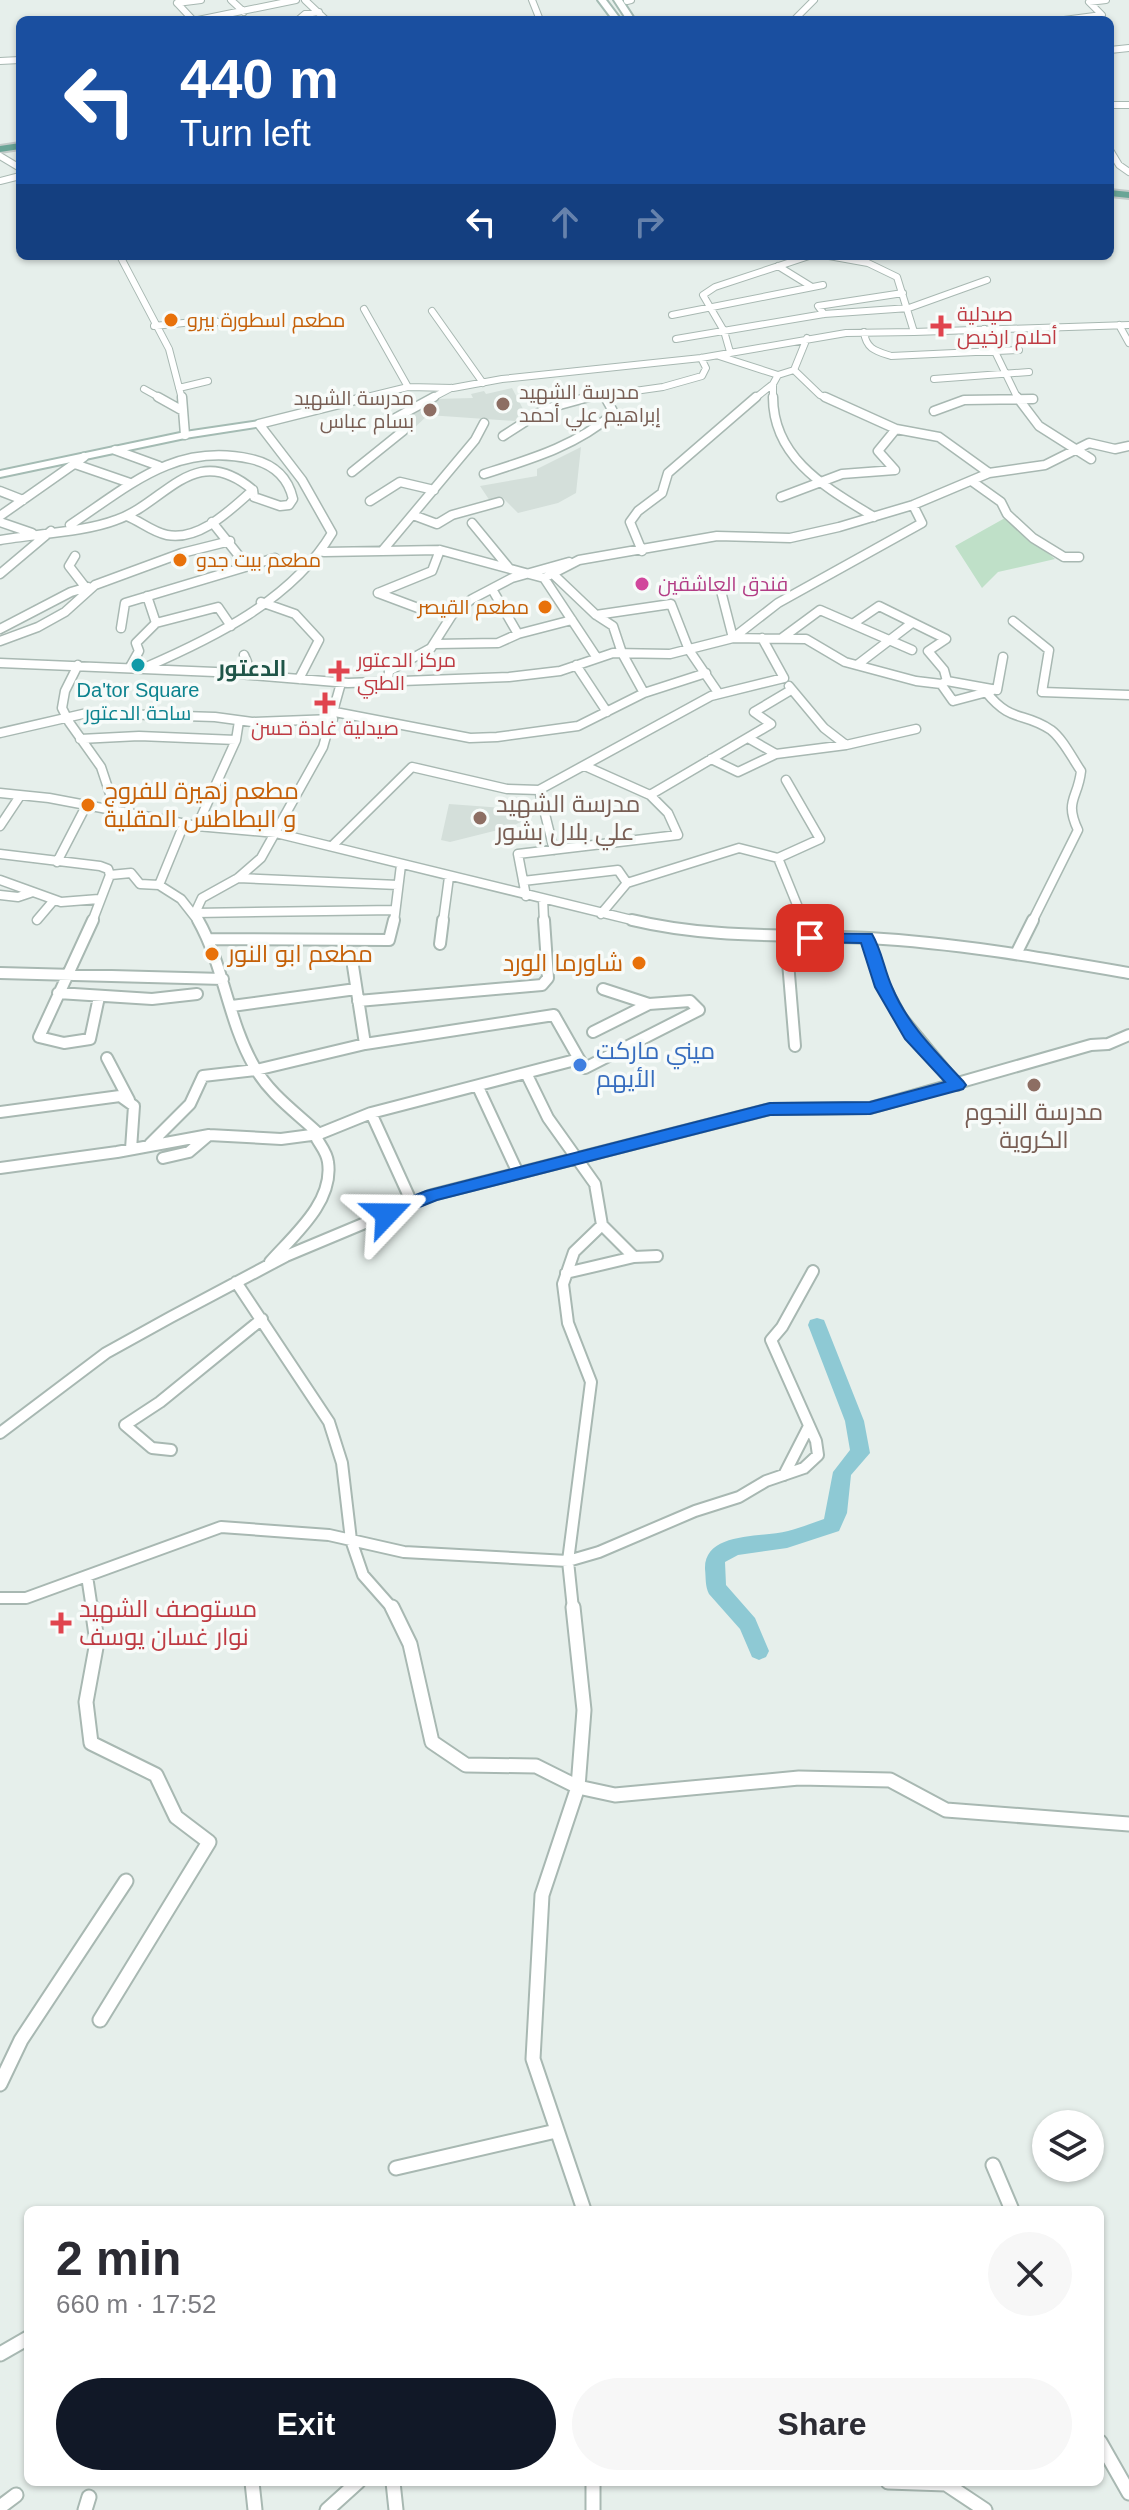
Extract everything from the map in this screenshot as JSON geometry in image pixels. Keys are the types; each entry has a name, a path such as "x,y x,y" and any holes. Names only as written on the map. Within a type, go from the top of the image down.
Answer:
{"street":[{"path":"192,16 177,3 201,0"},
{"path":"231,0 244,12"},
{"path":"220,16 265,11 296,0"},
{"path":"305,0 322,16"},
{"path":"798,16 814,0"},
{"path":"1094,16 1102,15 1089,2 1106,0"},
{"path":"303,16 319,12"},
{"path":"1064,12 1067,16"},
{"path":"1114,157 1129,172"},
{"path":"122,260 154,326 169,349 179,388 185,435"},
{"path":"730,352 724,331 703,295 715,287 797,260"},
{"path":"846,260 880,268 897,277 909,308 909,332 901,351 903,354"},
{"path":"778,266 812,287"},
{"path":"676,339 824,314 909,308 987,280"},
{"path":"672,315 823,285"},
{"path":"824,314 818,306 903,293"},
{"path":"364,309 408,387"},
{"path":"432,311 483,383"},
{"path":"154,326 213,320 220,323"},
{"path":"1119,325 1129,343"},
{"path":"0,474 185,435 259,424 408,387 453,388 701,358 807,338 864,332 1129,325"},
{"path":"984,329 1018,398 1039,426 1091,459"},
{"path":"864,332 865,343 871,349 891,356 1019,350"},
{"path":"794,370 807,338"},
{"path":"715,355 778,375 794,370"},
{"path":"503,436 544,410 604,395 651,391 687,382 702,376 706,368 701,358"},
{"path":"794,370 820,395 896,429 939,437 989,473"},
{"path":"934,379 1029,372"},
{"path":"642,551 630,522 638,511 662,493 668,473 716,429 773,384 778,375"},
{"path":"179,388 208,381"},
{"path":"773,384 776,424 795,458 819,484 874,517"},
{"path":"352,472 403,431 388,422 453,388"},
{"path":"144,389 183,411"},
{"path":"484,474 536,457 600,427 614,413 604,395"},
{"path":"934,411 964,400 1033,399"},
{"path":"383,550 475,440 484,423"},
{"path":"144,668 231,626 324,552 332,533 302,480 259,424"},
{"path":"781,497 842,474 895,470 878,451 896,429"},
{"path":"388,681 389,671 406,661 416,660 435,644 443,627 459,608 526,573 579,560 717,536 790,538 913,505 989,473 1045,465 1089,443 1115,449 1129,446"},
{"path":"115,450 159,466"},
{"path":"33,534 0,519 84,457"},
{"path":"0,540 115,521 189,474 217,472 241,478 253,490 254,497 280,506 289,505 293,499 285,478 261,461 245,457 182,457 130,483 65,528"},
{"path":"75,464 130,483"},
{"path":"370,501 400,482 434,490"},
{"path":"973,482 1001,502 1007,514 1033,538 1064,557 1079,557"},
{"path":"127,516 166,535 184,534 204,528 253,490"},
{"path":"0,491 23,500"},
{"path":"413,515 437,524 452,515 499,502"},
{"path":"733,638 778,603 922,523 913,505"},
{"path":"212,522 247,566"},
{"path":"472,523 509,568"},
{"path":"0,574 51,531"},
{"path":"0,629 90,587 182,553 230,541"},
{"path":"324,552 440,550 544,578 579,560"},
{"path":"440,550 432,571 378,593 418,608 459,608"},
{"path":"75,556 69,566 90,587"},
{"path":"121,628 125,603 275,558"},
{"path":"554,575 596,615 613,626 622,653 644,693"},
{"path":"544,578 597,658"},
{"path":"0,641 38,627 65,612 90,587"},
{"path":"492,589 518,634"},
{"path":"721,591 733,638"},
{"path":"147,596 156,623"},
{"path":"261,602 291,609 306,620 319,640 299,679"},
{"path":"596,615 671,604 689,650 719,694"},
{"path":"854,623 879,606 946,639 928,651 944,670 944,683 953,701 997,690"},
{"path":"130,667 139,651 136,643 156,623 218,607 231,626"},
{"path":"782,638 820,610 912,650"},
{"path":"435,644 498,643 518,634 572,620"},
{"path":"1013,621 1049,650 1042,692 1129,695"},
{"path":"857,665 912,623"},
{"path":"0,663 130,667 341,683 509,677 560,671 622,653 670,654 733,638 782,638 806,639 845,662 916,681 997,690"},
{"path":"762,638 791,690 824,728 846,745"},
{"path":"242,674 247,662 244,655"},
{"path":"997,690 1003,657"},
{"path":"78,665 62,703 67,717 80,739 92,750 109,784 116,812"},
{"path":"576,665 607,712"},
{"path":"0,733 67,717 106,713 239,721 334,716 470,738 578,726 644,693 706,673"},
{"path":"332,846 412,767 507,789 539,790 674,715 719,694 784,678"},
{"path":"195,913 202,898 238,878 261,858 323,747 341,683"},
{"path":"650,795 771,724 754,712 791,690"},
{"path":"986,692 1007,714 1040,724 1054,732 1081,771 1071,799 1070,813 1078,830 1016,954"},
{"path":"197,826 236,740 239,721"},
{"path":"711,759 738,772 776,754 846,745 916,729"},
{"path":"80,739 131,734 179,740 236,740"},
{"path":"748,738 776,754"},
{"path":"526,896 518,854 678,835 668,813 650,795 585,766"},
{"path":"601,914 627,883 739,848 778,858 820,839 786,780"},
{"path":"539,790 554,850"},
{"path":"0,793 197,826 276,833 669,929 786,938 866,938 968,945 1129,973"},
{"path":"0,826 20,796"},
{"path":"57,862 86,806"},
{"path":"159,885 184,824"},
{"path":"0,854 108,869 110,875 91,924 39,1037 46,1042 82,1042 90,1039 99,997"},
{"path":"778,858 810,938"},
{"path":"208,939 383,942 392,938 401,865"},
{"path":"523,881 618,870 627,883"},
{"path":"110,875 131,873 140,884 159,885 195,913 223,979 241,1040 256,1070 319,1134"},
{"path":"440,944 449,877"},
{"path":"238,878 398,885"},
{"path":"0,880 30,893 78,905 99,899"},
{"path":"0,895 18,897 30,893"},
{"path":"358,1001 542,985 548,978 543,899"},
{"path":"37,920 54,900"},
{"path":"195,913 395,910"},
{"path":"786,938 795,1046"},
{"path":"866,938 877,960 884,987 914,1039 957,1085"},
{"path":"353,966 365,1044"},
{"path":"0,973 223,979"},
{"path":"232,1006 356,989"},
{"path":"150,1144 190,1104 203,1076 256,1070 365,1044 554,1015 585,1068 699,1010 690,1001 649,1004 603,989"},
{"path":"58,993 152,999 197,994"},
{"path":"593,1032 649,1004"},
{"path":"0,1433 106,1353 266,1267 432,1195 770,1109 870,1108 1127,1039"},
{"path":"107,1058 108,1069 124,1086 134,1106 131,1149"},
{"path":"0,1168 209,1135 281,1139 319,1134 371,1113 527,1075 579,1059"},
{"path":"527,1075 548,1118 595,1184 602,1225 634,1257"},
{"path":"478,1087 518,1173"},
{"path":"0,1112 120,1096 129,1100"},
{"path":"371,1113 412,1203"},
{"path":"266,1267 304,1223 325,1192 328,1161 317,1139 319,1134"},
{"path":"163,1158 175,1162 209,1135"},
{"path":"583,2206 533,2059 542,1895 578,1787 584,1710 568,1561 591,1382 568,1323 563,1284 574,1252 602,1225"},
{"path":"566,1273 634,1257 657,1256"},
{"path":"0,1598 26,1598 221,1527 329,1535 404,1552 568,1561 739,1497 804,1468 818,1455 816,1441 771,1340 782,1327 813,1271"},
{"path":"236,1282 329,1422 342,1463 351,1540 363,1575 397,1613 410,1644 432,1742 466,1765 536,1766 578,1787 615,1795 799,1778 890,1780 946,1810 1129,1824"},
{"path":"171,1450 152,1448 125,1425 160,1402 262,1319"},
{"path":"784,1475 808,1428"},
{"path":"87,1576 97,1642 86,1702 91,1743 156,1775 176,1817 209,1842 100,2020"},
{"path":"0,2084 21,2040 126,1881"},
{"path":"396,2168 556,2131"},
{"path":"993,2165 1010,2206"},
{"path":"0,2354 24,2340"},
{"path":"1104,2449 1129,2493"},
{"path":"252,2486 255,2510"},
{"path":"327,2510 354,2486"},
{"path":"393,2486 396,2510"},
{"path":"593,2486 593,2510"},
{"path":"949,2486 985,2510"},
{"path":"0,2507 16,2495"}],"shaded area":[{"path":"512,388 523,409 515,421 428,415 412,430 390,422 434,399 473,398 471,394"},
{"path":"581,447 576,493 558,503 518,513 503,498 490,501 480,486 537,476 537,469"},
{"path":"449,804 532,810 536,815 510,827 450,842 441,840"}],"green space":[{"path":"1005,518 1055,559 998,572 982,588 955,546"}],"waterway":[{"path":"759,1651 748,1624 716,1588 715,1558 734,1547 787,1540 832,1525 837,1513 843,1472 860,1453 855,1421 817,1325"}],"place":[{"name":"مطعم اسطورة بيرو","path":"171,320"},
{"name":"صيدلية أحلام ارخيص","path":"941,326"},
{"name":"مدرسة الشهيد إبراهيم علي أحمد","path":"503,404"},
{"name":"مدرسة الشهيد بسام عباس","path":"430,410"},
{"name":"مطعم بيت جدو","path":"180,560"},
{"name":"فندق العاشقين","path":"642,584"},
{"name":"مطعم القيصر","path":"545,607"},
{"name":"Da'tor Square ساحة الدعتور","path":"138,665"},
{"name":"مركز الدعتور الطبي","path":"339,671"},
{"name":"صيدلية غادة حسن","path":"325,703"},
{"name":"مطعم زهيرة للفروج و البطاطس المقلية","path":"88,805"},
{"name":"مدرسة الشهيد علي بلال بشور","path":"480,818"},
{"name":"مطعم ابو النور","path":"212,954"},
{"name":"شاورما الورد","path":"639,963"},
{"name":"ميني ماركت الأيهم","path":"580,1065"},
{"name":"مدرسة النجوم الكروية","path":"1034,1085"},
{"name":"مستوصف الشهيد نوار غسان يوسف","path":"61,1623"}],"district":[{"name":"الدعتور","path":"252,668"}],"route":[{"path":"387,1214 432,1195 770,1109 870,1108 957,1085 914,1039 884,987 877,960 866,938 810,938"}]}
